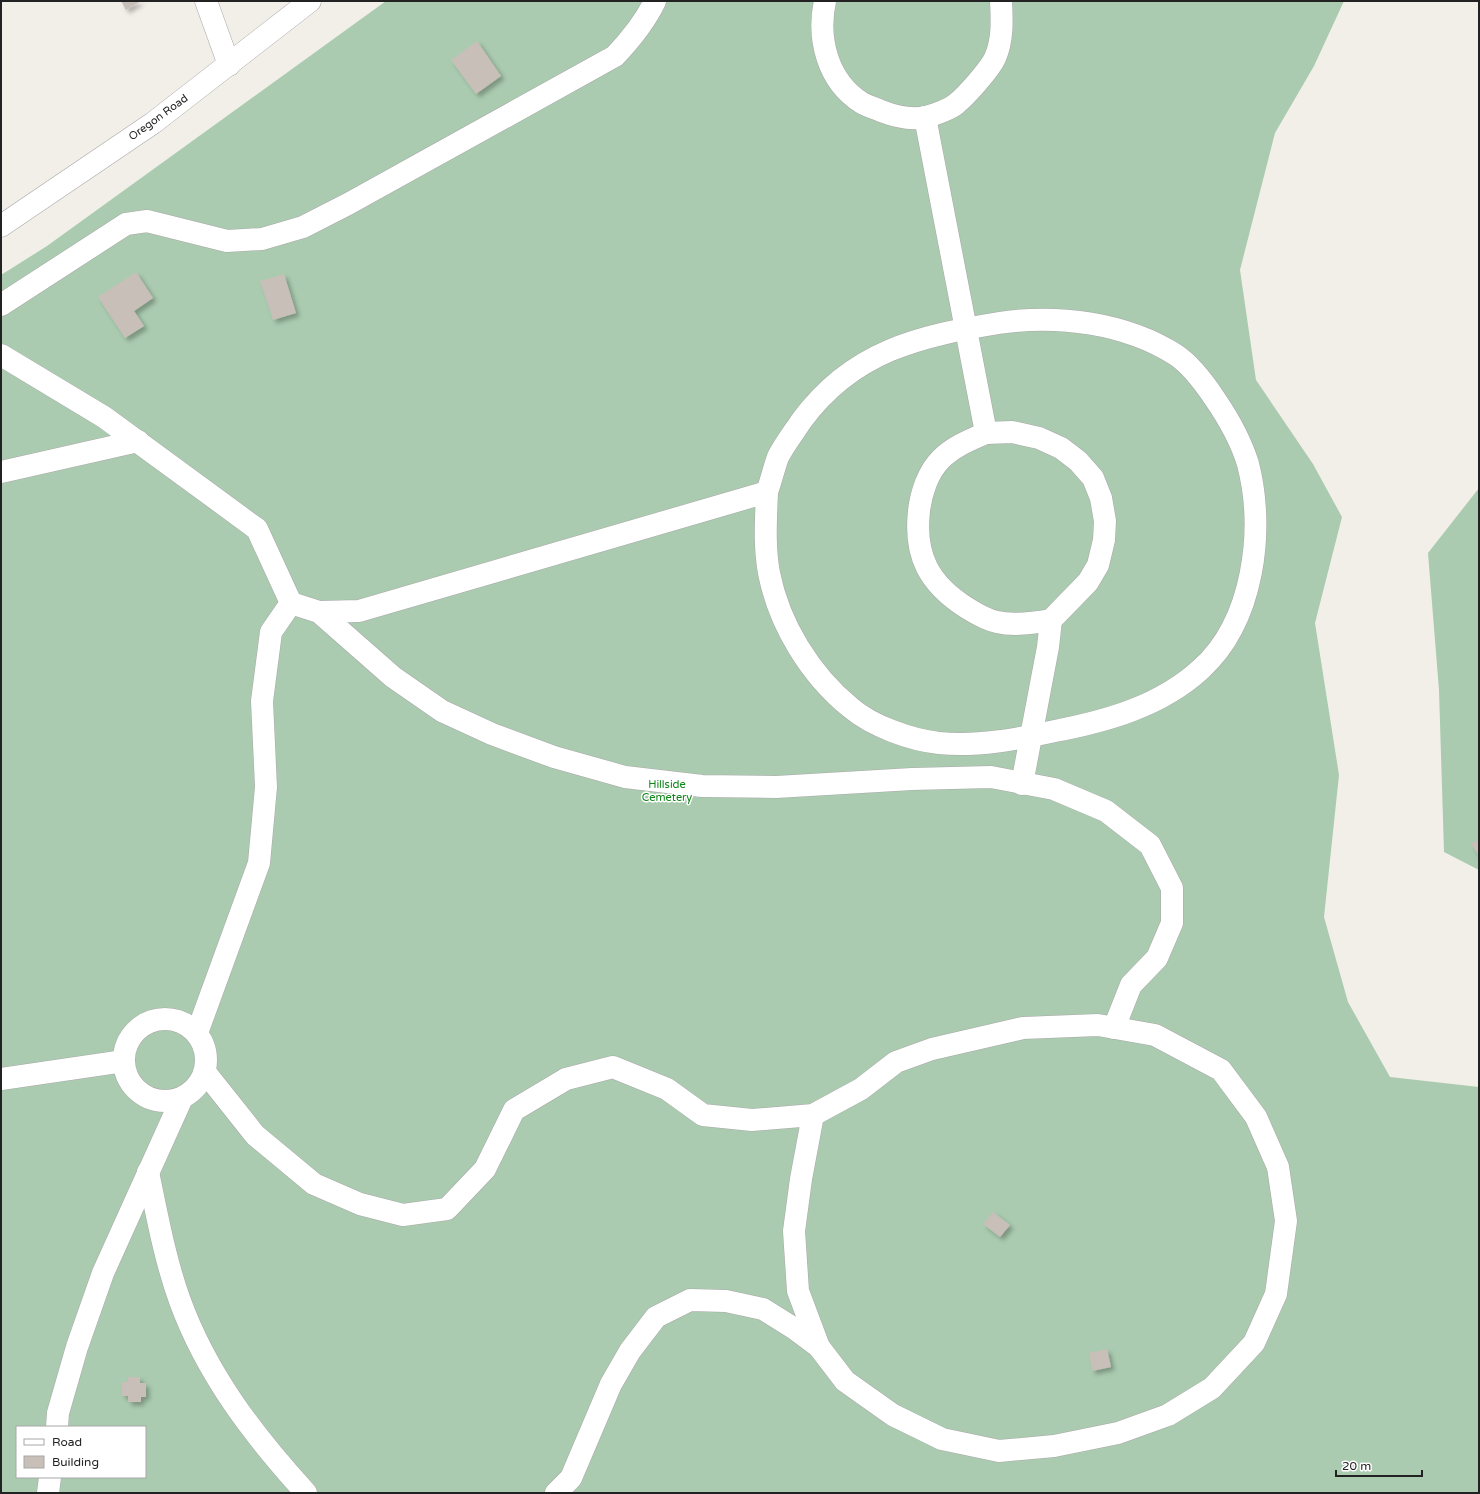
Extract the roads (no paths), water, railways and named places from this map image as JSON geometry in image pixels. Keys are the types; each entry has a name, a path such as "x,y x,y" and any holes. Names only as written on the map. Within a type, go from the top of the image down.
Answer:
{"street":[{"path":"206,1 229,65"},
{"name":"Oregon Road","path":"1,226 153,123 310,1"},
{"path":"1,305 126,224 148,221 227,241 262,239 303,227 348,204 615,56 632,38 648,15 655,1"},
{"path":"825,1 822,14 822,40 830,66 841,84 862,102 894,116 926,117 956,105 976,84 995,58 1003,26 1001,1"},
{"path":"926,117 986,433"},
{"path":"1013,321 1078,321 1135,335 1178,356 1206,386 1228,418 1247,462 1255,504 1255,545 1248,590 1227,639 1203,668 1171,692 1132,711 1085,725 1032,736 979,743 938,743 892,732 853,710 822,680 799,648 779,610 769,572 765,534 767,492 779,456 818,398 852,370 884,352 928,336 966,328 1013,321"},
{"path":"1,355 104,417 257,529 291,603 319,612 359,610 767,492"},
{"path":"1022,784 1032,736 1051,620 1088,582 1098,565 1104,540 1105,521 1101,498 1093,478 1078,461 1061,448 1039,438 1012,432 986,433 958,445 941,459 928,480 920,504 918,525 920,553 932,577 949,596 972,611 996,622 1029,624 1051,620"},
{"path":"1,472 138,441"},
{"path":"197,1033 259,863 266,787 262,701 271,632 291,603"},
{"path":"319,612 393,677 442,711 492,734 554,757 625,777 702,786 776,787 990,777 1054,789 1106,811 1150,845 1172,888 1172,923 1157,958 1131,985 1114,1028"},
{"path":"163,1019 176,1020 187,1025 197,1033 204,1045 207,1059 205,1072 200,1082 192,1092 182,1098 169,1101 155,1100 143,1094 134,1086 127,1074 124,1061 126,1049 131,1037 140,1028 151,1021 163,1019"},
{"path":"205,1072 255,1135 314,1184 360,1204 403,1215 447,1209 485,1169 514,1110 566,1079 613,1067 667,1089 703,1115 752,1120 813,1115 861,1089 896,1062 932,1049 1022,1028 1098,1025 1155,1035 1220,1070 1256,1117 1278,1167 1286,1221 1276,1294 1254,1343 1212,1388 1168,1415 1118,1433 1054,1446 999,1451 942,1439 893,1415 845,1381 820,1347 798,1291 794,1231 801,1179 813,1115"},
{"path":"1,1079 124,1061"},
{"path":"56,1426 58,1413 77,1347 103,1273 182,1098"},
{"path":"148,1172 162,1237 180,1301 205,1358 231,1402 273,1457 306,1493"},
{"path":"556,1493 571,1478 611,1384 626,1357 656,1317 690,1300 726,1301 763,1309 820,1347"},
{"path":"48,1493 50,1478"}],"park label":[{"name":"Hillside Cemetery","path":"667,790"}]}
